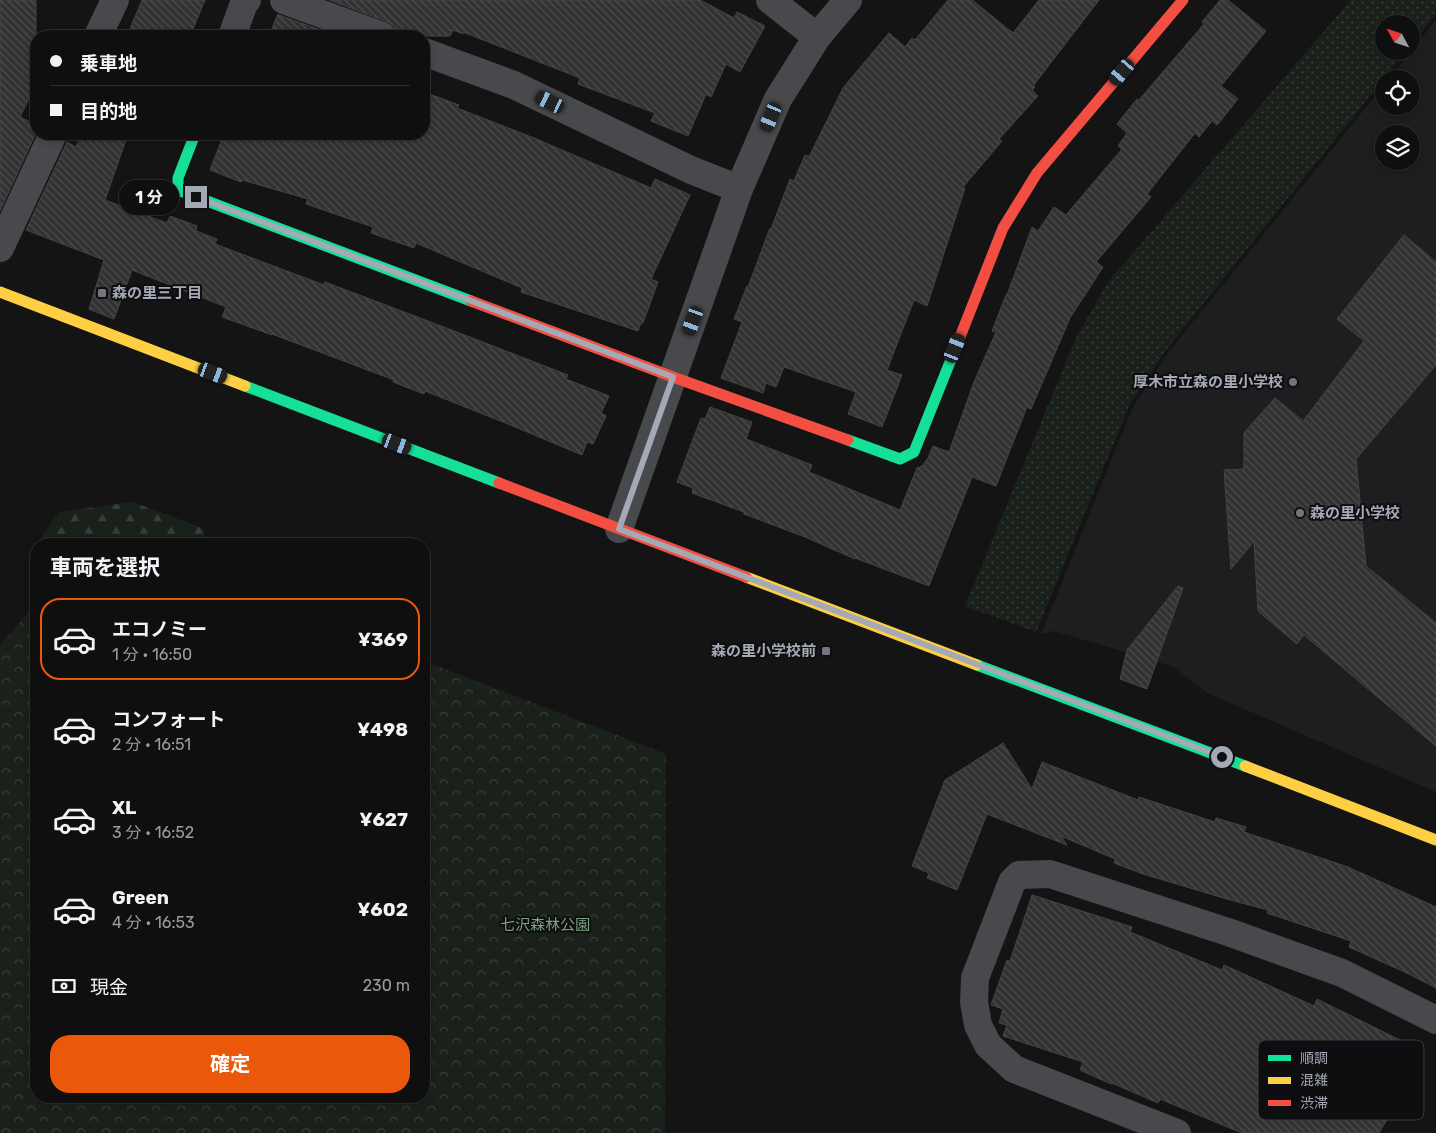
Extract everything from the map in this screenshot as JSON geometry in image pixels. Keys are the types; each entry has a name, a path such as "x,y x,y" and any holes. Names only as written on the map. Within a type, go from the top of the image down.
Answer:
{"street":[{"path":"101,30 115,0"},
{"path":"234,30 244,3 247,0"},
{"path":"284,0 366,30"},
{"path":"770,0 817,37"},
{"path":"619,529 739,189 778,98 817,37 848,0"},
{"path":"193,140 178,178 178,190 673,377 900,459 914,452 1003,228 1037,173 1183,0"},
{"path":"430,54 514,85 691,170 739,189"},
{"path":"0,248 50,140"},
{"path":"0,292 1436,840"},
{"path":"1177,1133 1014,1069 988,1045 978,1025 974,1002 975,978 1012,882 1019,875 1050,874 1231,933 1342,973 1436,1020"}],"shaded area":[{"name":"厚木市立森の里小学校","path":"1436,20 1436,792 1207,693 1172,666 1054,631 1041,634 1132,409 1167,354 1375,96 1375,115 1420,115 1420,70 1396,70 1404,60 1420,60 1420,40"}],"green space":[{"path":"1351,0 1436,0 1436,14 1420,34 1420,15 1375,15 1375,60 1399,60 1391,70 1375,70 1375,90 1163,354 1129,406 1036,632 965,606 1076,338 1108,282"},
{"path":"133,502 202,528 206,538 41,538 59,512"},
{"name":"七沢森林公園","path":"30,611 30,1103 430,1103 430,663 666,754 665,1133 0,1133 0,645"}],"building":[{"path":"0,0 36,0 36,30 30,30 30,96 20,117 30,122 30,140 33,140 0,211"},
{"path":"142,0 205,0 192,30 130,30"},
{"path":"329,0 700,0 734,18 737,12 765,26 740,72 726,64 711,97 706,94 688,136 651,121 655,113 578,84 580,78 463,32 463,34 453,30 450,36 430,36 430,30 396,30 394,26"},
{"path":"948,0 972,0 1013,33 1039,0 1099,0 1033,86 1035,87 1032,90 1038,96 999,139 1002,141 963,187 965,188 927,306 914,300 887,370 902,375 882,427 848,414 856,392 784,367 776,387 766,383 763,393 721,378 742,322 734,319 790,179 794,181 805,155 809,157 843,88 889,33 905,47 912,38 915,40"},
{"path":"1220,0 1228,0 1266,31 1221,86 1238,99 1217,125 1212,121 1199,137 1195,133 1147,194 1151,197 1096,262 1103,267 1070,318 1031,409 1027,407 996,486 972,477 929,586 855,559 805,537 744,514 744,512 692,493 693,488 677,482 701,418 705,419 710,407 752,422 746,439 812,465 809,472 900,510 917,468 922,466 928,458 933,446 949,452 974,382 996,332 992,331 1032,227 1038,231 1054,207 1066,215 1122,149 1118,146 1127,133 1117,124 1204,24 1202,22"},
{"path":"278,14 320,30 271,30"},
{"path":"430,94 459,105 457,108 534,138 651,188 655,179 690,195 651,279 658,282 643,323 641,323 638,331 521,292 522,288 416,243 414,248 371,233 373,227 306,204 308,199 242,180 241,182 210,170 222,140 430,140"},
{"path":"79,140 126,140 105,200 167,223 170,216 197,226 196,231 217,239 215,244 324,285 325,282 449,329 568,375 566,379 609,396 601,413 606,416 593,444 587,442 582,455 425,391 424,394 393,382 394,380 222,317 226,307 132,270 114,319 89,309 104,260 26,230 67,142 76,147"},
{"name":"森の里小学校","path":"1404,235 1436,262 1436,365 1356,459 1366,566 1436,623 1436,746 1304,635 1297,644 1258,611 1254,541 1231,569 1224,470 1244,469 1244,433 1275,398 1303,421 1364,341 1337,319"},
{"path":"1178,586 1183,588 1147,689 1120,679 1127,650"},
{"path":"1003,743 1032,789 1042,762 1138,800 1139,797 1215,822 1216,818 1246,827 1244,832 1348,867 1436,907 1436,988 1349,947 1351,941 1267,913 1268,910 1143,874 1114,863 1115,859 1061,836 1067,845 987,814 957,890 927,878 929,873 912,866 945,780"},
{"path":"1032,895 1132,927 1130,932 1222,970 1224,965 1314,1006 1317,999 1400,1040 1258,1040 1258,1120 1387,1120 1379,1133 1242,1133 1160,1099 1158,1103 1111,1084 1080,1070 1083,1062 1003,1036 1007,1025 999,1023 1003,1009 991,1005 1007,960 1010,961"}],"traffic: fast":[{"path":"193,140 178,178 178,190 471,301"},
{"path":"848,440 900,459 914,452 958,342"},
{"path":"245,386 499,483"},
{"path":"977,665 1245,766"}],"traffic: slow":[{"path":"0,292 245,386"},
{"path":"746,577 977,665"},
{"path":"1245,766 1436,840"}],"traffic: jam":[{"path":"958,342 1003,228 1037,173 1183,0"},
{"path":"471,301 848,440"},
{"path":"499,483 746,577"}],"place":[{"name":"森の里三丁目","path":"102,293"},
{"name":"厚木市立森の里小学校","path":"1293,382"},
{"name":"森の里小学校","path":"1300,513"},
{"name":"森の里小学校前","path":"826,651"}],"route":[{"path":"196,197 673,377 619,529 1222,757"}]}
